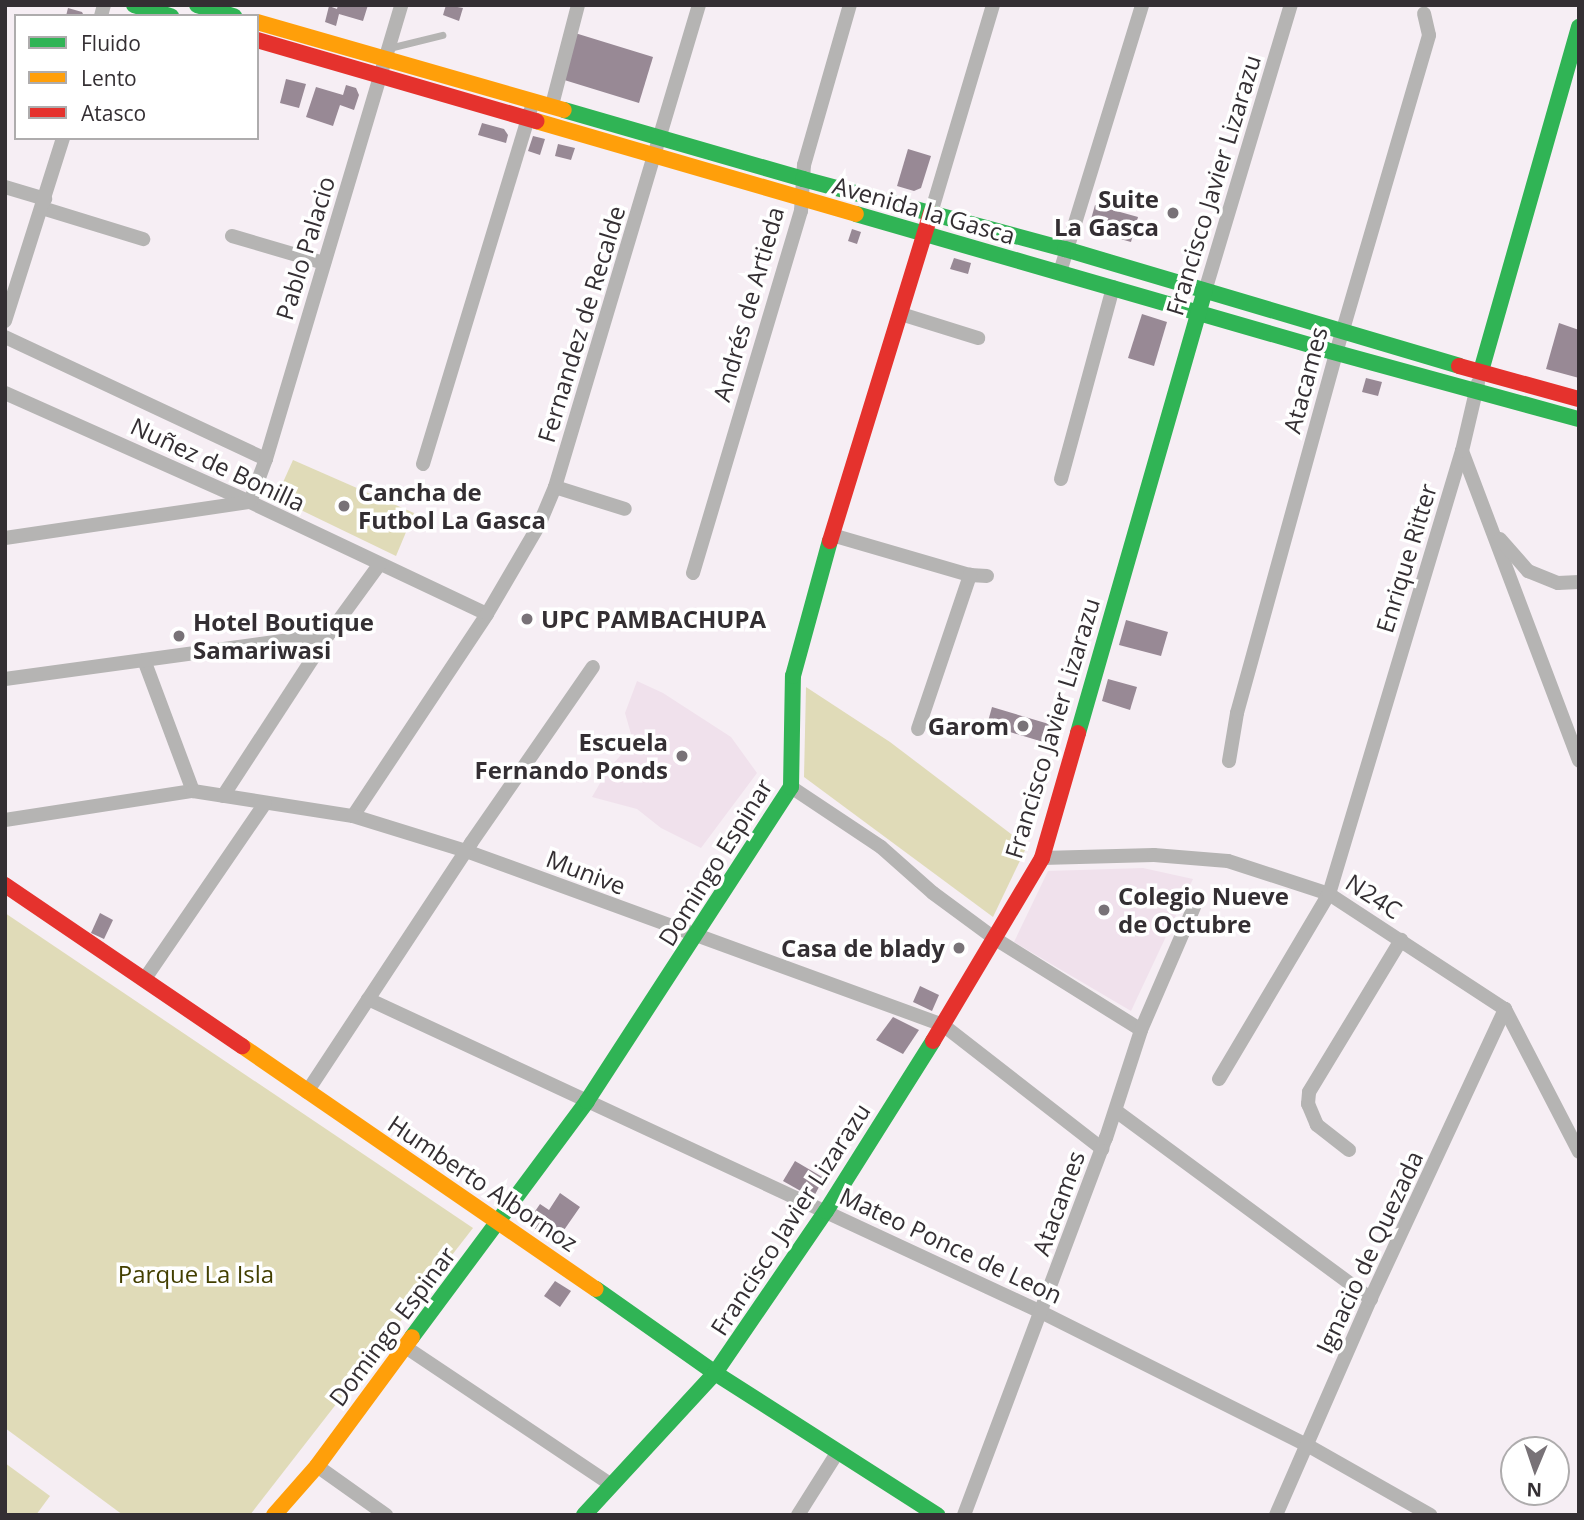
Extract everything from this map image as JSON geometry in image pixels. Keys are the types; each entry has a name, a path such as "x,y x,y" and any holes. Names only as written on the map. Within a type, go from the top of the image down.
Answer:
{"street":[{"path":"134,5 164,14"},
{"path":"197,5 227,14"},
{"name":"Pablo Palacio","path":"250,502 266,459 401,5"},
{"path":"552,105 578,5"},
{"name":"Fernandez de Recalde","path":"353,816 487,614 539,525 555,487 699,5"},
{"name":"Andrés de Artieda","path":"693,573 801,211 804,165 850,5"},
{"name":"Domingo Espinar","path":"274,1515 317,1466 587,1101 791,787 793,676 832,535 926,233 993,5"},
{"path":"1060,272 1142,5"},
{"name":"Francisco Javier Lizarazu","path":"584,1515 715,1373 826,1211 943,1026 1042,858 1198,312 1291,5"},
{"name":"Atacames","path":"1229,761 1237,713 1342,333 1429,35 1424,14"},
{"name":"Avenida la Gasca","path":"259,22 387,53 803,179 1065,249 1342,333 1579,399"},
{"name":"Enrique Ritter","path":"1219,1079 1329,894 1462,451 1481,371 1579,27"},
{"name":"Avenida la Gasca","path":"259,41 1337,353 1579,419"},
{"path":"423,464 533,99"},
{"path":"5,321 62,140"},
{"path":"5,187 143,239"},
{"path":"232,236 324,263"},
{"path":"1061,480 1113,287"},
{"path":"901,314 978,338"},
{"path":"5,337 266,459"},
{"name":"Nuñez de Bonilla","path":"5,393 250,502 487,614"},
{"path":"1462,451 1495,532 1579,761"},
{"path":"555,487 625,509"},
{"path":"5,538 250,502"},
{"path":"1495,532 1528,571 1558,583 1579,582"},
{"path":"832,535 970,575 987,576"},
{"path":"223,796 328,635 379,565"},
{"path":"918,729 970,575"},
{"path":"5,679 328,635"},
{"path":"144,660 192,791"},
{"path":"307,1092 466,851 593,667"},
{"path":"791,787 881,847 933,893 994,938 1141,1030"},
{"name":"Munive","path":"5,820 192,791 353,816 466,851 943,1026 1102,1149"},
{"path":"144,980 265,803"},
{"name":"N24C","path":"1042,858 1154,855 1228,861 1329,894 1505,1009 1579,1152"},
{"name":"Humberto Albornoz","path":"5,885 499,1221 715,1373 836,1454 937,1515"},
{"name":"Atacames","path":"964,1515 1116,1111 1141,1030 1194,907"},
{"path":"1349,1150 1317,1125 1308,1104 1309,1092 1401,940"},
{"name":"Mateo Ponce de Leon","path":"368,999 1041,1312 1307,1445 1430,1515"},
{"name":"Ignacio de Quezada","path":"1276,1515 1371,1298 1505,1009"},
{"path":"1116,1111 1371,1298"},
{"path":"404,1346 610,1484"},
{"path":"798,1515 836,1454"},
{"path":"317,1466 386,1515"}],"lane":[{"path":"387,53 442,35"}],"shaded area":[{"name":"Escuela Fernando Ponds","path":"637,681 663,693 731,737 757,773 701,848 661,828 637,809 592,797 607,771 633,741 625,713"},
{"name":"Colegio Nueve de Octubre","path":"1143,868 1193,879 1131,1011 1014,942 1048,871"}],"green space":[{"name":"Cancha de Futbol La Gasca","path":"293,460 414,513 396,556 276,498"},
{"path":"806,687 890,742 1027,846 993,917 804,777"},
{"name":"Parque La Isla","path":"5,913 473,1228 250,1515 123,1515 5,1428"},
{"path":"5,1463 50,1496 36,1515 5,1515"}],"building":[{"path":"338,5 368,5 363,21 339,14 336,26 325,22 329,6 337,9"},
{"path":"446,5 463,8 459,21 443,15"},
{"path":"68,8 83,14 66,14"},
{"path":"575,33 653,57 639,103 561,79"},
{"path":"286,79 306,84 299,108 280,103"},
{"path":"346,85 356,88 359,95 354,110 340,105 333,126 306,117 316,87 343,95"},
{"path":"482,123 504,129 508,135 506,143 478,135"},
{"path":"533,136 545,139 540,155 528,151"},
{"path":"558,144 575,148 571,160 555,156"},
{"path":"908,149 931,156 921,188 914,191 897,186"},
{"path":"1095,205 1138,217 1131,242 1088,230"},
{"path":"852,229 861,232 857,244 848,241"},
{"path":"954,258 971,263 968,274 950,269"},
{"path":"1142,314 1167,322 1154,366 1128,358"},
{"path":"1559,323 1579,330 1579,378 1546,369"},
{"path":"1366,378 1382,382 1378,396 1362,392"},
{"path":"1126,620 1168,632 1161,656 1119,645"},
{"path":"1108,679 1137,687 1130,710 1102,701"},
{"name":"Garom","path":"992,707 1059,727 1053,745 987,725"},
{"path":"100,913 113,920 104,939 91,933"},
{"path":"920,986 939,995 932,1011 913,1002"},
{"path":"893,1017 919,1030 903,1054 876,1040"},
{"path":"795,1161 824,1178 813,1198 783,1181"},
{"path":"560,1193 580,1207 555,1243 527,1223 540,1204 549,1210"},
{"path":"555,1281 571,1291 560,1307 544,1296"}],"traffic: fast":[{"path":"134,5 164,14"},
{"path":"197,5 227,14"},
{"path":"1481,371 1579,27"},
{"path":"564,110 803,179 1065,249 1459,366"},
{"path":"856,214 1326,350 1579,419"},
{"path":"1078,733 1205,291"},
{"path":"412,1337 587,1101 791,787 793,676 830,541"},
{"path":"584,1515 715,1373 826,1211 933,1041"},
{"path":"596,1289 715,1373 937,1515"}],"traffic: slow":[{"path":"259,23 564,110"},
{"path":"536,121 856,214"},
{"path":"242,1046 596,1289"},
{"path":"274,1515 317,1466 412,1337"}],"traffic: jam":[{"path":"259,41 536,121"},
{"path":"830,541 931,213"},
{"path":"1459,366 1579,399"},
{"path":"933,1041 1042,858 1078,733"},
{"path":"5,885 242,1046"}],"place":[{"name":"Suite La Gasca","path":"1173,213"},
{"name":"Cancha de Futbol La Gasca","path":"344,506"},
{"name":"UPC PAMBACHUPA","path":"527,619"},
{"name":"Hotel Boutique Samariwasi","path":"179,636"},
{"name":"Garom","path":"1023,726"},
{"name":"Escuela Fernando Ponds","path":"682,756"},
{"name":"Colegio Nueve de Octubre","path":"1104,910"},
{"name":"Casa de blady","path":"959,948"}]}
